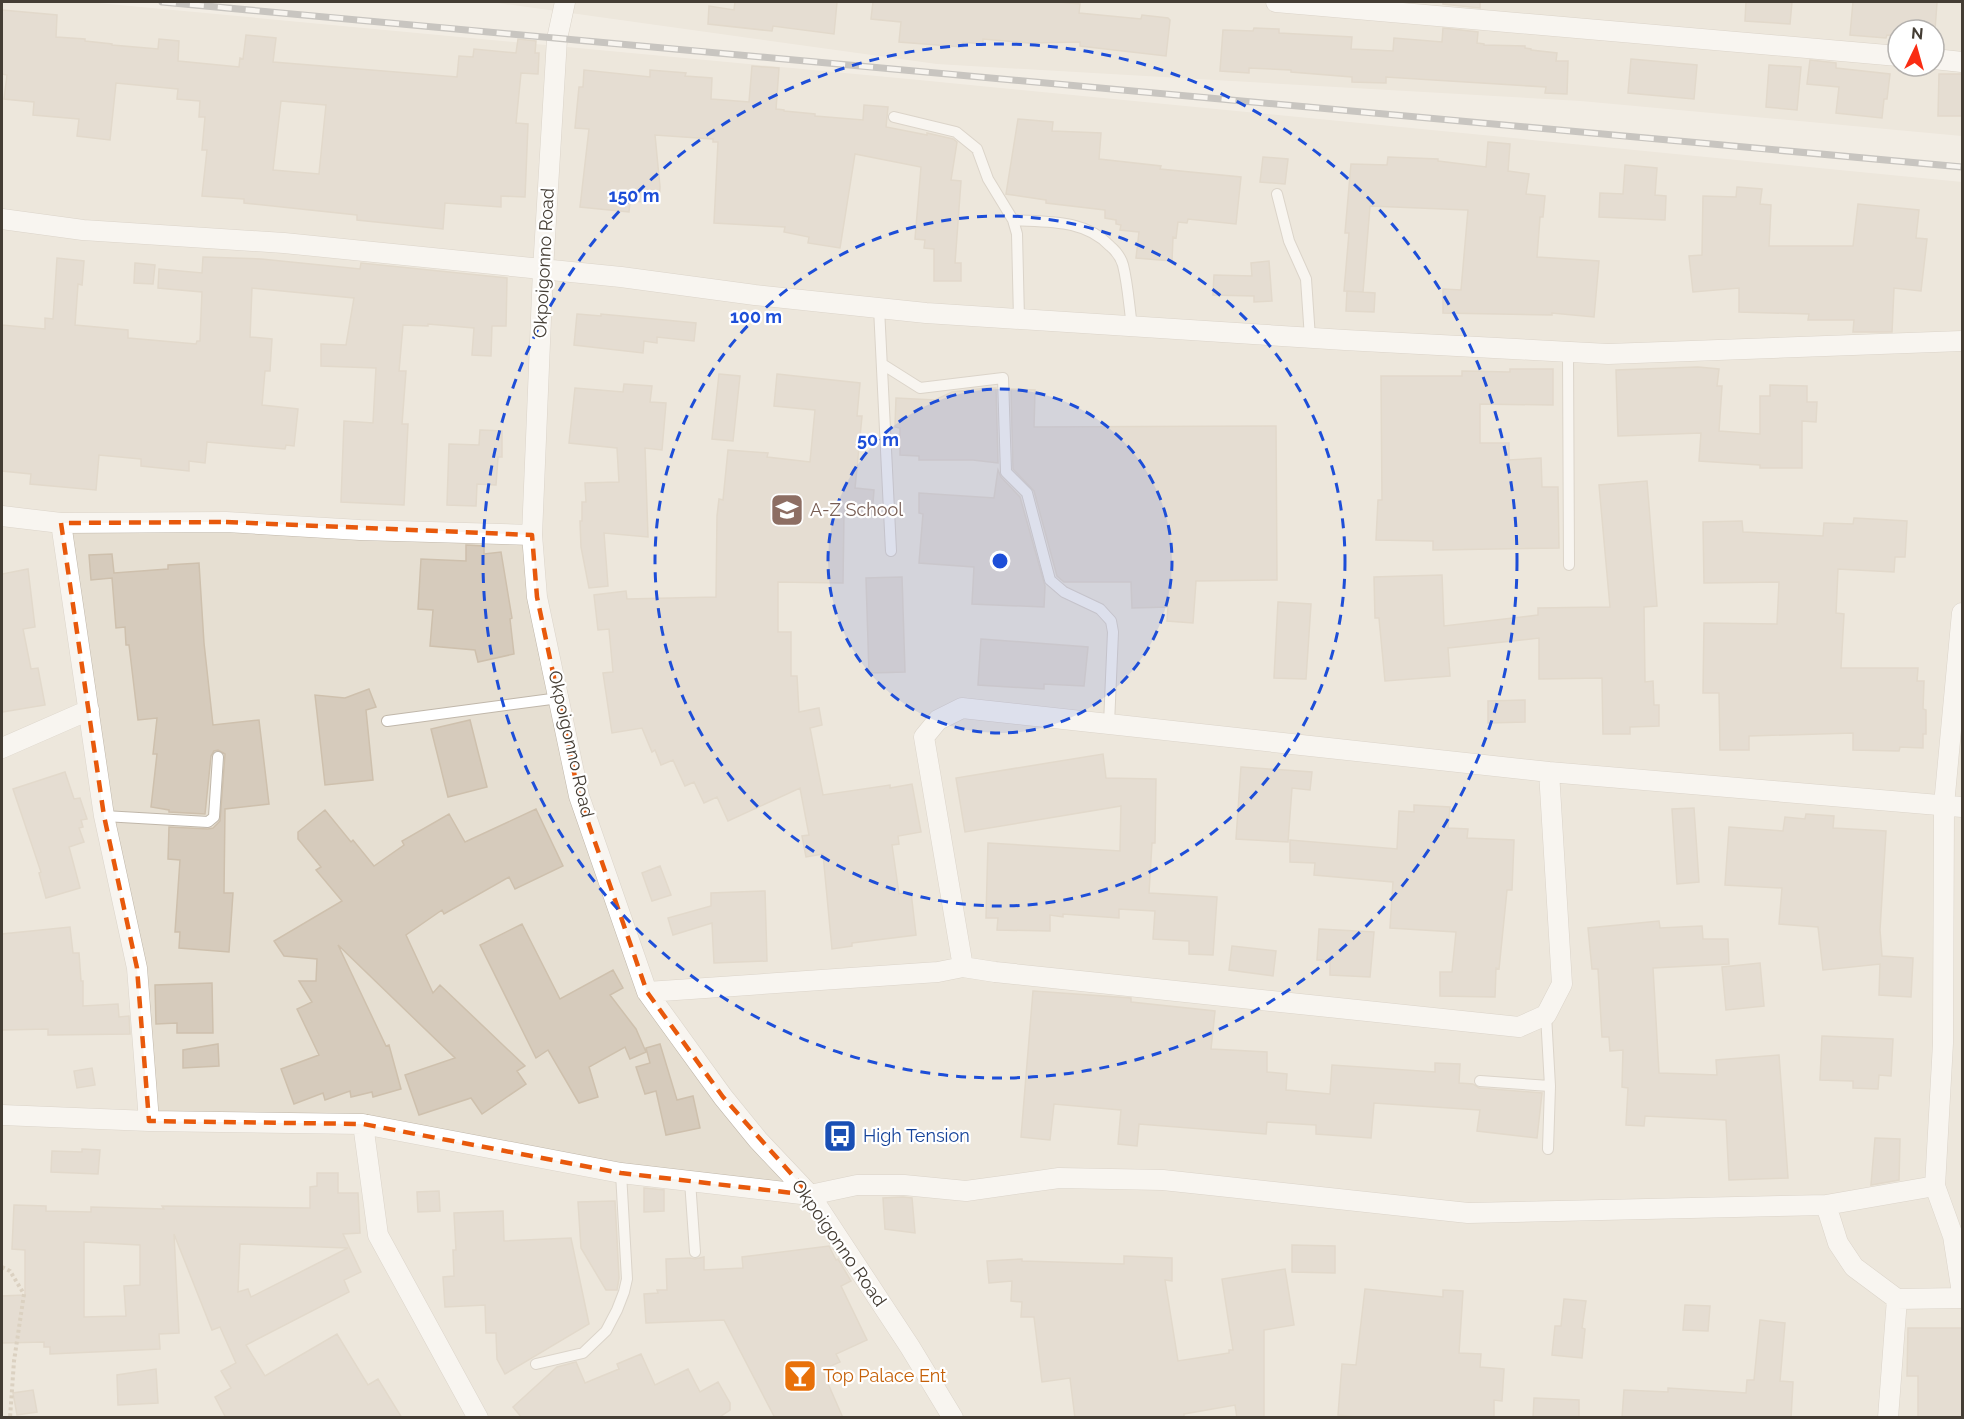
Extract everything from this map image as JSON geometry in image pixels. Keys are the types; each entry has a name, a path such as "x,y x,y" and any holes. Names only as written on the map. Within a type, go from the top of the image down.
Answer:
{"street":[{"name":"Okpoigonno Road","path":"565,2 557,39 543,270 532,535 537,597 579,796 647,992 758,1140 810,1195 910,1347 953,1418"},
{"path":"1276,2 1886,55"},
{"path":"1946,60 1962,62"},
{"path":"2,219 83,230 284,243 879,308 1310,338 1608,354 1962,342"},
{"path":"2,516 61,523 226,522 360,530 532,535"},
{"path":"61,523 104,816 138,968 149,1121"},
{"path":"1962,613 1953,806 1953,1044 1935,1186 1953,1236 1962,1293"},
{"path":"963,967 924,737 938,720 962,708 1549,772 1953,806"},
{"path":"2,748 89,710"},
{"path":"647,992 938,972 963,967 1519,1027 1546,1015 1562,984 1549,772"},
{"path":"2,1115 149,1121 363,1124 621,1173 810,1195 857,1185 904,1185 966,1191 1059,1178 1163,1180 1468,1213 1826,1205 1935,1186"},
{"path":"363,1124 378,1235 478,1418"},
{"path":"1826,1205 1839,1243 1854,1267 1897,1299 1962,1298"},
{"path":"1888,1418 1897,1299"}],"lane":[{"path":"894,117 956,132 977,149 988,179 1013,220 1017,234 1019,319"},
{"path":"1277,194 1289,241 1306,279 1310,338"},
{"path":"1013,220 1070,224 1094,232 1106,241 1122,263 1132,326"},
{"path":"879,308 891,551"},
{"path":"1568,352 1569,565"},
{"path":"882,363 920,388 1004,378 1006,472 1027,493 1050,580 1064,592 1100,609 1111,621 1113,632 1109,724"},
{"path":"387,722 559,698"},
{"path":"104,816 208,822 214,817 218,756"},
{"path":"1546,1015 1550,1086 1548,1149"},
{"path":"1480,1081 1550,1086"},
{"path":"536,1365 583,1353 606,1331 617,1310 627,1279 621,1173"},
{"path":"690,1181 695,1252"}],"path":[{"path":"2,1267 10,1270 24,1294 14,1361 9,1418"}],"highlighted area":[{"path":"226,522 532,535 537,597 579,796 647,992 723,1097 810,1195 621,1173 363,1124 149,1121 137,968 104,816 61,523"}],"shaded area":[{"path":"2,2 87,2 919,80 1962,182 1962,1417 2,1418"},
{"path":"491,2 1962,2 1962,136 1581,101 937,64"}],"building":[{"path":"735,2 837,2 834,34 773,26 772,31 708,24 709,6 734,10"},
{"path":"873,2 1058,2 1080,4 1079,13 1141,19 1142,15 1168,18 1170,20 1166,56 1080,46 1080,42 1029,43 983,39 983,44 963,42 963,47 899,42 901,22 871,19"},
{"path":"1443,2 1480,2 1480,8 1443,4"},
{"path":"1746,2 1792,2 1790,24 1745,21"},
{"path":"1853,2 1937,2 1936,18 1886,18 1886,38 1850,35"},
{"path":"2,10 57,15 56,37 158,49 159,39 179,41 178,61 239,67 240,58 243,59 246,35 276,38 273,62 457,77 459,56 473,57 474,49 516,53 518,39 536,41 535,53 539,53 538,74 521,73 516,123 528,124 525,197 501,196 501,207 445,203 443,229 357,220 357,215 244,203 244,199 202,196 207,150 202,150 205,117 199,117 200,101 177,99 178,89 116,83 110,140 77,136 79,119 33,115 34,102 4,99 7,75 2,74","holes":["281,101 326,105 319,174 273,170"]},
{"path":"1254,28 1279,29 1279,33 1352,37 1351,49 1393,51 1394,38 1442,42 1443,28 1478,32 1477,43 1484,45 1525,46 1531,50 1557,53 1556,61 1568,61 1567,94 1545,93 1546,87 1386,77 1386,83 1352,82 1352,77 1291,72 1291,70 1249,68 1249,73 1220,71 1223,30 1253,31"},
{"path":"1631,59 1697,65 1694,99 1628,93"},
{"path":"1810,60 1836,63 1836,68 1886,74 1886,78 1890,78 1882,118 1836,113 1839,87 1807,84"},
{"path":"1769,65 1801,67 1797,110 1766,107"},
{"path":"752,66 779,68 776,109 815,114 815,116 863,120 864,105 888,107 886,127 927,135 927,133 957,142 951,180 961,181 955,263 961,263 961,281 934,281 934,249 924,248 925,240 915,239 921,167 855,154 840,248 808,243 809,237 784,232 785,227 714,223 718,142 713,142 713,139 655,135 660,187 659,203 630,201 629,212 580,207 589,129 575,128 579,87 583,87 584,70 650,77 650,70 712,78 711,99 749,102"},
{"path":"1946,74 1962,74 1962,116 1938,116 1939,78 1946,78"},
{"path":"1018,119 1053,122 1052,131 1101,133 1099,159 1161,166 1160,169 1241,177 1236,224 1188,219 1187,223 1178,222 1176,238 1173,237 1172,261 1136,258 1139,232 1120,230 1121,225 1116,224 1116,220 1105,218 1105,210 1046,203 1046,200 1006,194"},
{"path":"1488,142 1510,144 1508,171 1529,174 1526,194 1545,196 1543,217 1540,217 1537,257 1599,261 1594,317 1552,313 1552,315 1443,313 1443,289 1461,290 1468,210 1370,206 1363,292 1344,291 1349,233 1345,233 1351,164 1387,165 1388,157 1438,159 1438,161 1486,167"},
{"path":"1263,157 1288,159 1285,184 1260,182"},
{"path":"1625,165 1657,168 1655,195 1666,196 1665,220 1599,217 1600,193 1623,194"},
{"path":"1737,187 1762,189 1760,204 1771,205 1769,246 1853,246 1858,204 1919,210 1916,238 1927,239 1921,291 1894,288 1892,332 1853,332 1854,320 1808,320 1809,314 1739,312 1739,288 1693,292 1689,256 1702,255 1703,196 1736,197"},
{"path":"203,257 261,259 360,269 361,263 507,278 506,326 492,326 491,356 472,355 474,328 428,324 428,326 403,325 399,371 406,371 402,424 408,424 404,505 341,502 344,421 373,423 376,368 321,366 321,344 346,345 354,298 252,288 250,337 272,339 270,371 265,371 262,405 298,409 294,446 286,445 285,449 207,442 205,463 189,461 189,471 141,466 141,459 99,455 96,490 30,484 31,474 2,471 2,325 45,329 45,318 53,319 57,258 84,261 82,285 78,284 75,325 128,330 128,338 196,344 200,341 202,292 158,288 159,269 202,273"},
{"path":"1269,261 1272,301 1254,302 1254,296 1213,295 1214,275 1252,276 1251,263"},
{"path":"135,263 155,265 153,284 134,283"},
{"path":"1347,291 1375,293 1374,312 1346,311"},
{"path":"577,314 601,316 601,314 696,323 694,341 657,337 657,343 644,341 643,353 574,345"},
{"path":"1698,367 1719,369 1717,386 1722,386 1719,431 1760,434 1760,396 1770,396 1770,385 1807,386 1807,402 1817,402 1816,422 1802,421 1802,468 1760,468 1760,465 1699,461 1701,433 1618,436 1616,370"},
{"path":"1510,369 1553,369 1553,405 1480,404 1480,443 1509,443 1509,460 1541,458 1542,487 1558,487 1559,548 1433,550 1433,541 1376,540 1378,500 1382,500 1381,376 1462,376 1462,371 1510,372"},
{"path":"719,374 740,376 733,441 712,439"},
{"path":"777,374 860,383 857,416 862,416 855,488 874,490 872,514 844,511 843,583 778,582 778,632 791,632 791,676 797,676 799,712 819,708 822,725 810,728 823,795 912,784 921,832 898,836 899,844 892,845 899,894 911,892 916,935 852,943 852,946 832,949 823,854 806,857 802,836 809,835 800,788 728,821 717,797 704,803 694,782 685,786 673,760 661,765 655,750 652,752 642,728 612,733 603,673 613,672 609,629 598,630 594,595 626,591 627,599 716,597 717,516 719,499 723,500 728,450 768,453 767,457 810,462 815,410 774,406"},
{"path":"624,384 652,386 650,402 666,403 662,450 645,448 648,537 604,533 608,586 589,588 581,547 580,521 582,521 582,502 586,502 585,483 619,482 617,448 569,443 575,388 623,392"},
{"path":"996,388 998,463 973,460 919,460 919,456 900,455 900,428 895,427 896,398 935,400 952,392"},
{"path":"1011,389 1035,390 1034,427 1276,426 1277,580 1196,581 1193,623 1167,621 1168,607 1132,608 1131,582 1064,582 1057,576 1034,491 1013,469"},
{"path":"480,430 502,431 502,457 498,457 496,485 477,484 476,506 447,505 449,444 479,445"},
{"path":"998,470 1001,477 1020,497 1045,586 1044,607 972,604 974,567 919,563 923,514 919,513 919,493 994,498"},
{"path":"1647,481 1657,606 1644,607 1645,682 1653,681 1654,705 1659,705 1659,726 1630,727 1630,734 1603,734 1602,678 1539,679 1539,638 1448,648 1450,676 1385,681 1379,618 1375,618 1374,577 1442,575 1444,626 1538,615 1538,608 1610,607 1599,485"},
{"path":"1854,518 1907,521 1905,557 1895,557 1894,572 1838,569 1836,613 1844,614 1841,668 1918,668 1917,681 1924,681 1923,709 1926,710 1926,734 1923,734 1923,748 1900,747 1899,751 1853,750 1853,733 1749,736 1749,750 1720,750 1719,693 1703,693 1704,623 1777,624 1779,582 1704,583 1703,522 1742,521 1743,532 1823,536 1824,523 1853,524"},
{"path":"466,545 484,546 484,554 501,552 512,618 510,619 514,654 478,662 475,650 430,646 433,610 418,609 421,559 466,561"},
{"path":"112,554 114,573 168,569 168,565 199,563 204,643 213,725 259,720 269,804 225,809 224,893 233,893 229,952 179,948 180,932 175,932 180,860 168,859 169,827 208,829 213,828 220,821 225,754 218,750 214,751 211,756 205,814 169,812 169,810 151,807 157,754 153,754 157,718 138,720 125,627 116,628 112,578 91,580 89,555"},
{"path":"28,569 35,627 23,629 31,669 38,668 45,705 2,712 2,574"},
{"path":"902,577 905,672 869,673 866,578"},
{"path":"1278,602 1311,604 1306,679 1274,678"},
{"path":"981,639 1088,647 1084,686 1044,684 1044,689 978,685"},
{"path":"369,689 376,707 366,710 373,780 325,785 315,695 345,698"},
{"path":"1525,700 1525,722 1488,723 1488,701"},
{"path":"470,720 487,787 448,797 431,729"},
{"path":"1103,754 1106,778 1156,779 1155,843 1152,843 1149,893 1217,897 1213,955 1189,954 1189,941 1153,939 1155,911 1119,909 1119,918 1050,915 1050,931 997,930 998,918 986,918 988,843 1120,851 1121,806 965,832 956,778"},
{"path":"1241,767 1312,772 1310,790 1292,788 1288,842 1236,839"},
{"path":"65,772 74,799 80,798 87,819 81,820 83,827 79,828 84,842 69,847 80,888 46,898 39,873 41,872 13,789"},
{"path":"1414,805 1450,807 1448,828 1468,829 1467,838 1514,840 1512,890 1507,890 1499,969 1496,968 1495,997 1440,996 1440,972 1452,972 1456,932 1390,928 1393,882 1314,875 1315,863 1290,862 1290,840 1397,849 1399,811 1414,812"},
{"path":"1694,808 1699,882 1677,884 1672,809"},
{"path":"536,809 563,866 515,889 509,877 444,914 442,910 406,935 433,993 440,985 525,1066 517,1071 526,1084 482,1114 471,1098 419,1115 405,1075 455,1058 338,945 386,1046 389,1045 401,1089 373,1097 372,1092 351,1097 350,1091 325,1100 323,1093 294,1104 281,1069 319,1055 297,1009 312,1002 299,981 316,981 317,959 284,956 274,941 342,901 316,870 321,867 298,839 298,832 325,810 374,866 404,845 402,841 449,814 465,842"},
{"path":"1806,814 1834,816 1833,828 1886,831 1880,930 1882,956 1913,958 1911,997 1879,995 1880,964 1823,970 1818,927 1779,924 1782,888 1725,885 1729,827 1783,831 1785,817 1805,819"},
{"path":"660,866 671,895 652,901 642,873"},
{"path":"765,891 767,961 714,963 712,923 673,935 668,918 711,906 711,893"},
{"path":"1659,921 1660,928 1702,926 1703,939 1728,939 1729,964 1653,968 1659,1073 1717,1075 1716,1060 1779,1055 1788,1178 1729,1180 1726,1120 1645,1116 1644,1126 1626,1125 1628,1088 1622,1087 1623,1050 1610,1051 1609,1037 1602,1037 1598,969 1592,969 1588,928"},
{"path":"522,924 560,999 613,970 623,988 610,995 636,1029 646,1052 630,1059 625,1047 589,1067 598,1097 579,1103 548,1050 536,1058 480,945"},
{"path":"70,927 73,953 79,953 81,981 83,981 83,1006 118,1004 119,1017 129,1016 130,1034 48,1035 48,1029 2,1030 2,934"},
{"path":"1319,929 1374,932 1370,977 1330,975 1330,960 1317,960"},
{"path":"1232,946 1276,951 1273,976 1229,970"},
{"path":"1760,963 1764,1006 1726,1010 1722,967"},
{"path":"212,983 213,1033 177,1033 177,1023 156,1024 155,985"},
{"path":"1033,991 1131,998 1131,1002 1215,1011 1211,1049 1267,1052 1267,1072 1287,1074 1286,1090 1330,1094 1332,1065 1435,1072 1435,1063 1460,1064 1459,1083 1473,1084 1479,1088 1542,1093 1537,1138 1477,1131 1480,1110 1374,1103 1371,1138 1316,1134 1316,1125 1267,1122 1266,1134 1139,1124 1137,1146 1118,1144 1121,1110 1054,1104 1050,1140 1021,1137"},
{"path":"1822,1036 1893,1039 1891,1076 1879,1075 1878,1089 1853,1088 1853,1081 1820,1080"},
{"path":"218,1044 219,1066 183,1068 183,1050"},
{"path":"660,1044 677,1100 693,1096 700,1128 666,1135 656,1091 645,1094 636,1067 650,1063 646,1048"},
{"path":"92,1068 95,1085 77,1088 74,1071"},
{"path":"1875,1138 1900,1139 1899,1180 1871,1185"},
{"path":"82,1149 100,1150 98,1174 51,1172 52,1151 82,1152"},
{"path":"317,1173 338,1173 338,1193 358,1193 360,1233 343,1234 361,1272 344,1280 349,1292 246,1345 265,1376 337,1334 368,1385 378,1379 402,1418 226,1418 215,1397 231,1388 221,1371 236,1363 220,1327 212,1330 174,1234 179,1333 159,1334 160,1349 50,1354 50,1347 44,1347 44,1342 2,1343 2,1296 25,1295 25,1250 12,1249 14,1205 46,1206 46,1211 91,1212 91,1207 310,1208 310,1187 317,1186","holes":["84,1242 140,1245 140,1285 124,1286 126,1316 84,1317","240,1244 348,1248 251,1297 248,1289 238,1292"]},
{"path":"644,1188 664,1190 664,1211 644,1212"},
{"path":"439,1191 440,1211 418,1212 417,1192"},
{"path":"883,1198 912,1198 915,1233 885,1229"},
{"path":"615,1201 619,1278 617,1290 606,1290 581,1248 578,1202"},
{"path":"503,1211 504,1241 571,1238 589,1324 505,1374 497,1359 496,1333 486,1333 485,1305 445,1307 443,1277 454,1276 453,1250 456,1250 454,1213"},
{"path":"1292,1245 1335,1246 1335,1273 1292,1272"},
{"path":"829,1246 851,1281 841,1286 867,1340 836,1354 840,1362 822,1370 843,1418 775,1418 724,1320 646,1323 644,1294 667,1290 666,1259 704,1257 704,1270 743,1268 742,1257"},
{"path":"1124,1256 1172,1258 1172,1281 1165,1280 1178,1361 1229,1353 1229,1350 1233,1350 1222,1279 1285,1269 1294,1325 1264,1330 1264,1418 1237,1418 1235,1405 1184,1414 1184,1418 1075,1418 1070,1378 1042,1382 1034,1317 1021,1317 1022,1302 1011,1301 1012,1281 989,1283 987,1261 1022,1259 1022,1261 1124,1264"},
{"path":"1365,1289 1443,1297 1443,1290 1463,1291 1459,1353 1481,1354 1480,1367 1504,1369 1502,1401 1494,1400 1494,1418 1367,1418 1338,1415 1342,1364 1356,1365"},
{"path":"1564,1299 1586,1301 1582,1328 1585,1329 1582,1358 1552,1355 1555,1326 1561,1326"},
{"path":"1685,1305 1710,1306 1708,1331 1683,1330"},
{"path":"1760,1320 1785,1323 1780,1381 1793,1382 1791,1418 1622,1418 1624,1390 1668,1392 1668,1388 1746,1393 1747,1380 1754,1380"},
{"path":"1908,1328 1962,1328 1962,1418 1918,1418 1918,1376 1907,1376"},
{"path":"641,1354 655,1385 688,1369 700,1392 718,1382 730,1403 730,1410 718,1418 522,1418 513,1407 557,1367 576,1362 585,1383 619,1369 617,1364"},
{"path":"156,1369 158,1403 118,1405 117,1375"},
{"path":"33,1390 37,1412 17,1415 13,1393"},
{"path":"1534,1398 1579,1400 1579,1418 1533,1418"}],"railway":[{"path":"162,2 1962,167"}],"place":[{"name":"A-Z School","path":"787,510"},
{"name":"High Tension","path":"840,1136"},
{"name":"Top Palace Ent","path":"800,1376"}]}
